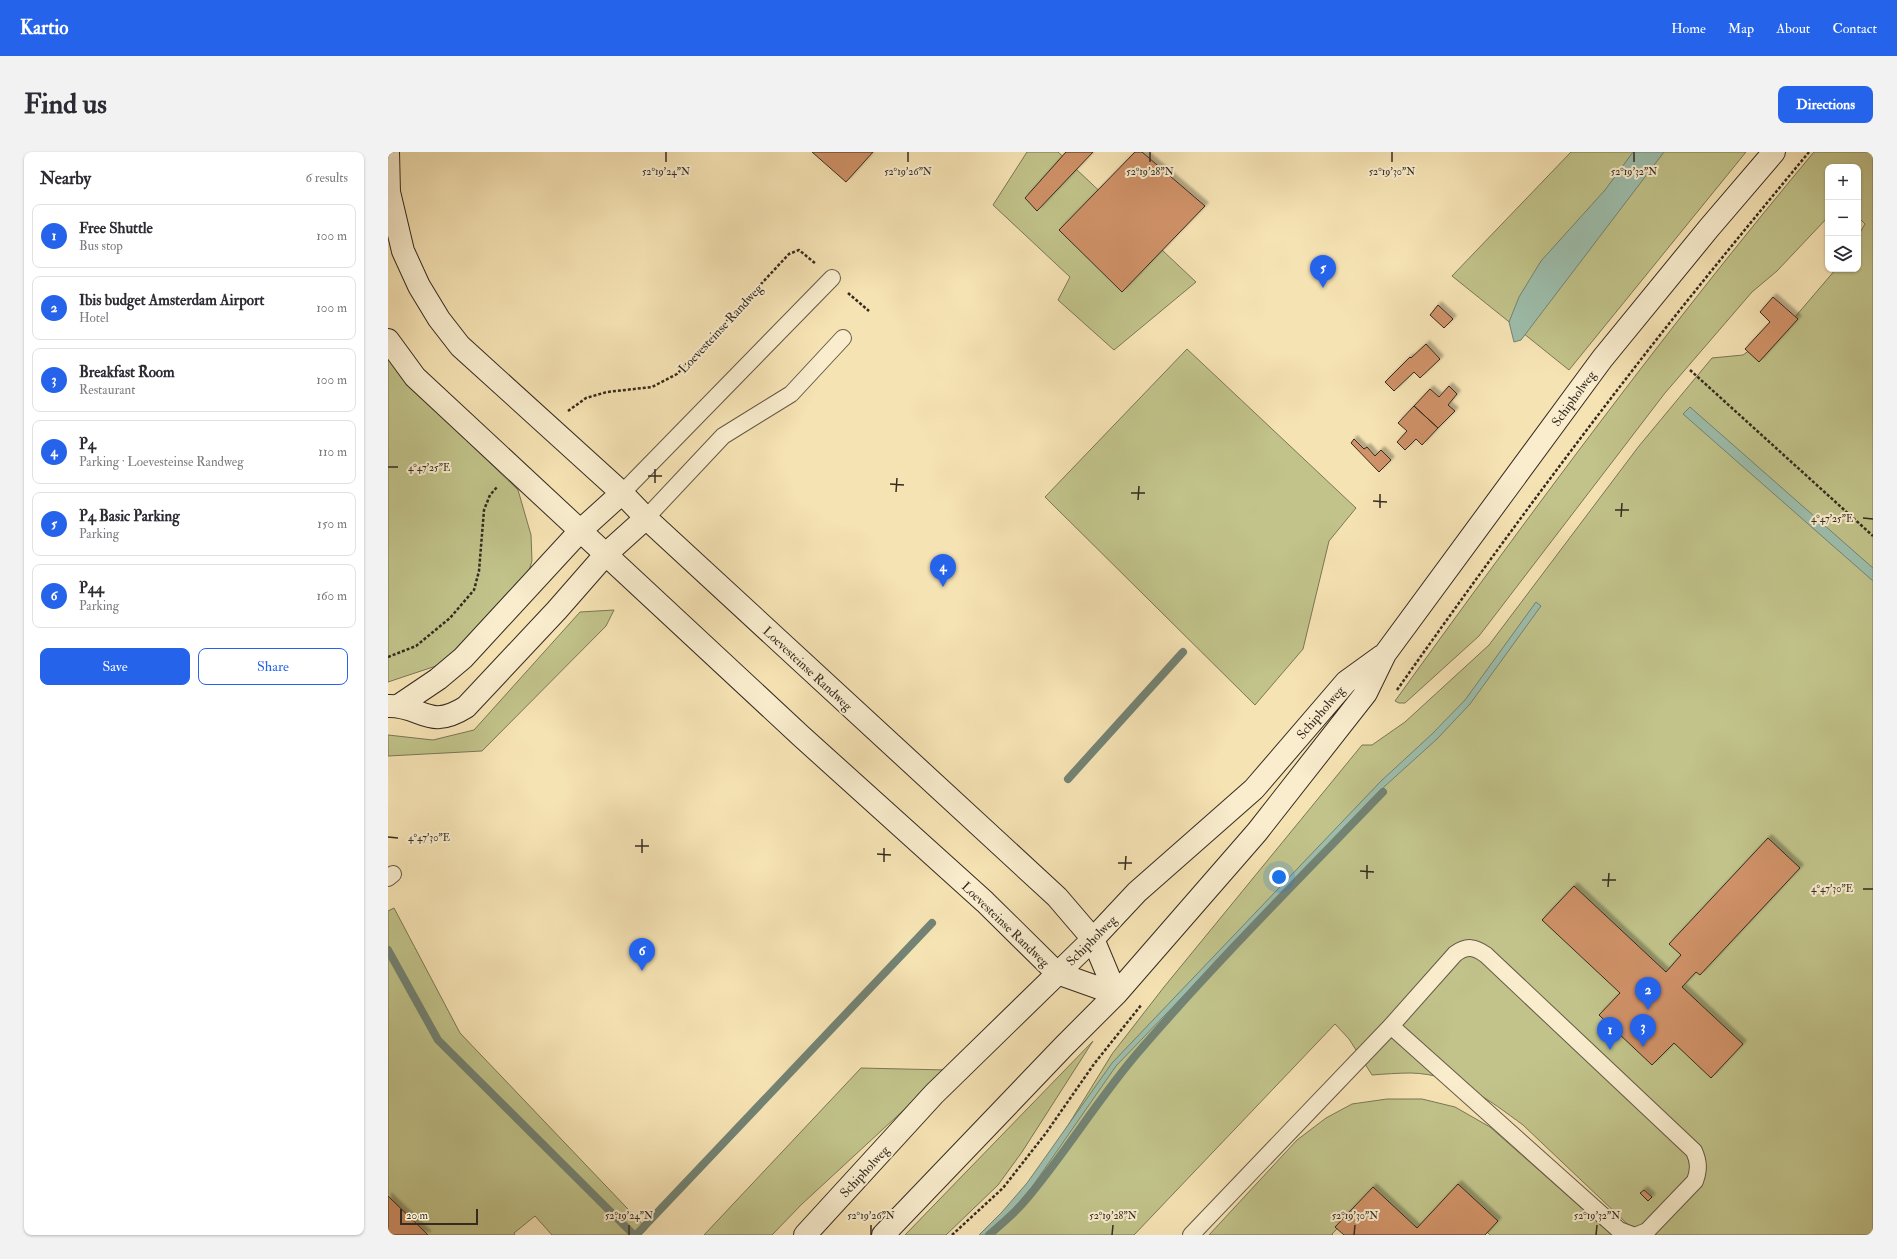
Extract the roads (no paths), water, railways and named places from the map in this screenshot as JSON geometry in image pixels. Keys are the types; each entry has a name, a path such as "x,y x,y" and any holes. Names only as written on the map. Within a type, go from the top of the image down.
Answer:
{"street":[{"name":"Loevesteinse Randweg","path":"388,152 389,192 403,251 420,286 439,319 460,346 622,493 646,518 1057,896 1093,939 1116,994"},
{"name":"Schipholweg","path":"883,1235 1116,994 1257,832 1366,693 1385,654 1602,359 1709,228 1774,152"},
{"name":"Loevesteinse Randweg","path":"388,340 415,377 801,736 984,902 1057,973 1116,994"},
{"path":"393,706 438,679 463,658 581,530 622,493"},
{"path":"393,706 432,718 454,714 466,707 557,610 606,554 646,518"},
{"name":"Schipholweg","path":"805,1235 934,1094 1093,939 1137,892 1254,789 1346,682 1385,654"}],"lane":[{"path":"622,493 832,278"},
{"path":"646,518 723,436 791,394 843,338"},
{"path":"1192,1235 1391,1026 1455,954 1462,948 1469,947 1486,955 1694,1151 1698,1160 1698,1171 1695,1181 1647,1231 1637,1235"},
{"path":"1391,1026 1625,1233"}],"waterway":[{"path":"1068,779 1183,652"},
{"path":"989,1235 1012,1215 1024,1202 1126,1067 1170,1016 1260,919 1383,792"},
{"path":"636,1235 932,923"},
{"path":"388,950 438,1040 634,1235"}],"place":[{"name":"P4 Basic Parking","path":"1323,288"},
{"name":"P4","path":"943,587"},
{"name":"P44","path":"642,971"},
{"name":"Ibis budget Amsterdam Airport","path":"1648,1010"},
{"name":"Breakfast Room","path":"1643,1047"},
{"name":"Free Shuttle","path":"1610,1050"}]}
